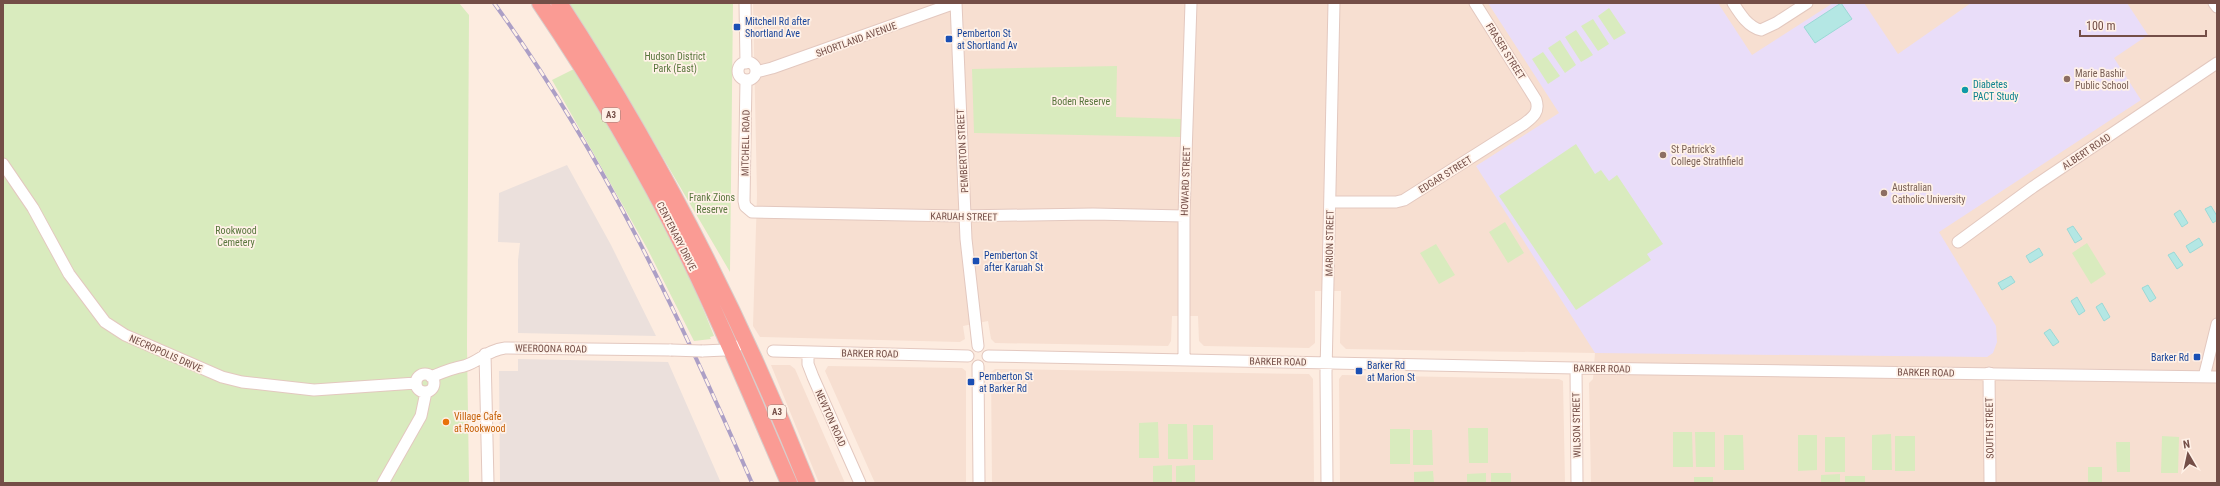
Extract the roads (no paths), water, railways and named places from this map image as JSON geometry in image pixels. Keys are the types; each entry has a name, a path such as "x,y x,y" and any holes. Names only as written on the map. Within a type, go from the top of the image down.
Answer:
{"highway":[{"name":"CENTENARY DRIVE","path":"540,3 589,77 649,180 692,264 789,483"},
{"name":"CENTENARY DRIVE","path":"559,3 613,86 664,176 746,342 807,483"}],"street":[{"path":"745,3 746,63"},
{"name":"SHORTLAND AVENUE","path":"756,72 772,68 955,3"},
{"name":"PEMBERTON STREET","path":"955,3 968,263 978,346"},
{"name":"HOWARD STREET","path":"1184,359 1184,216 1191,3"},
{"name":"MARION STREET","path":"1327,483 1327,362 1334,3"},
{"name":"FRASER STREET","path":"1475,3 1536,100"},
{"path":"1733,3 1742,16 1757,29 1766,29 1807,3"},
{"path":"2214,3 2217,7"},
{"path":"746,63 753,65 756,72 753,78 746,80 740,76 738,70 741,65 746,63"},
{"name":"ALBERT ROAD","path":"1958,242 2060,168 2217,63"},
{"name":"MITCHELL ROAD","path":"745,206 746,80"},
{"name":"EDGAR STREET","path":"1330,202 1396,202 1404,200 1524,124 1536,114 1536,100"},
{"name":"NECROPOLIS DRIVE","path":"3,164 33,208 69,274 105,322 125,335 222,377 242,382 314,390 416,382"},
{"name":"KARUAH STREET","path":"745,206 752,212 965,216 1184,216"},
{"path":"2204,377 2217,324"},
{"name":"WEEROONA ROAD","path":"485,354 505,348 702,351 730,349 746,342"},
{"path":"978,346 984,348 988,356 986,362 978,366 970,362 968,356 972,348 978,346"},
{"name":"BARKER ROAD","path":"773,351 968,356"},
{"name":"NEWTON ROAD","path":"808,352 808,364 812,377 860,483"},
{"path":"433,380 432,389 426,392 419,390 416,382 422,375 433,380 459,372 464,366 485,354 488,483"},
{"name":"BARKER ROAD","path":"988,356 1576,368 2217,377"},
{"path":"978,366 979,483"},
{"name":"WILSON STREET","path":"1576,368 1577,483"},
{"name":"SOUTH STREET","path":"1989,373 1990,483"},
{"path":"383,483 421,416 426,392"}],"water":[{"path":"1841,3 1852,19 1815,43 1804,27"},
{"path":"2211,206 2217,216 2217,220 2213,223 2205,209"},
{"path":"2180,210 2188,223 2182,227 2174,214"},
{"path":"2073,226 2082,239 2075,243 2067,229"},
{"path":"2199,238 2203,245 2190,253 2186,246"},
{"path":"2039,248 2043,255 2030,263 2026,256"},
{"path":"2174,252 2183,265 2177,269 2168,255"},
{"path":"2011,276 2015,282 2002,290 1998,283"},
{"path":"2148,285 2156,298 2150,302 2142,288"},
{"path":"2077,297 2085,311 2079,315 2071,301"},
{"path":"2102,303 2110,317 2104,321 2096,307"},
{"path":"2050,329 2059,342 2053,346 2044,333"}],"railway":[{"path":"494,3 570,118 604,176 667,296 752,483"}],"place":[{"name":"Mitchell Rd after Shortland Ave","path":"737,27"},
{"name":"Pemberton St at Shortland Av","path":"949,39"},
{"name":"Marie Bashir Public School","path":"2067,79"},
{"name":"Diabetes PACT Study","path":"1965,90"},
{"name":"St Patrick's College Strathfield","path":"1663,155"},
{"name":"Australian Catholic University","path":"1884,193"},
{"name":"Pemberton St after Karuah St","path":"976,261"},
{"name":"Barker Rd","path":"2197,357"},
{"name":"Barker Rd at Marion St","path":"1359,371"},
{"name":"Pemberton St at Barker Rd","path":"971,382"},
{"name":"Village Cafe at Rookwood","path":"446,422"}],"park label":[{"name":"Hudson District Park (East)","path":"675,62"},
{"name":"Boden Reserve","path":"1081,101"},
{"name":"Frank Zions Reserve","path":"712,202"},
{"name":"Rookwood Cemetery","path":"236,236"}]}
